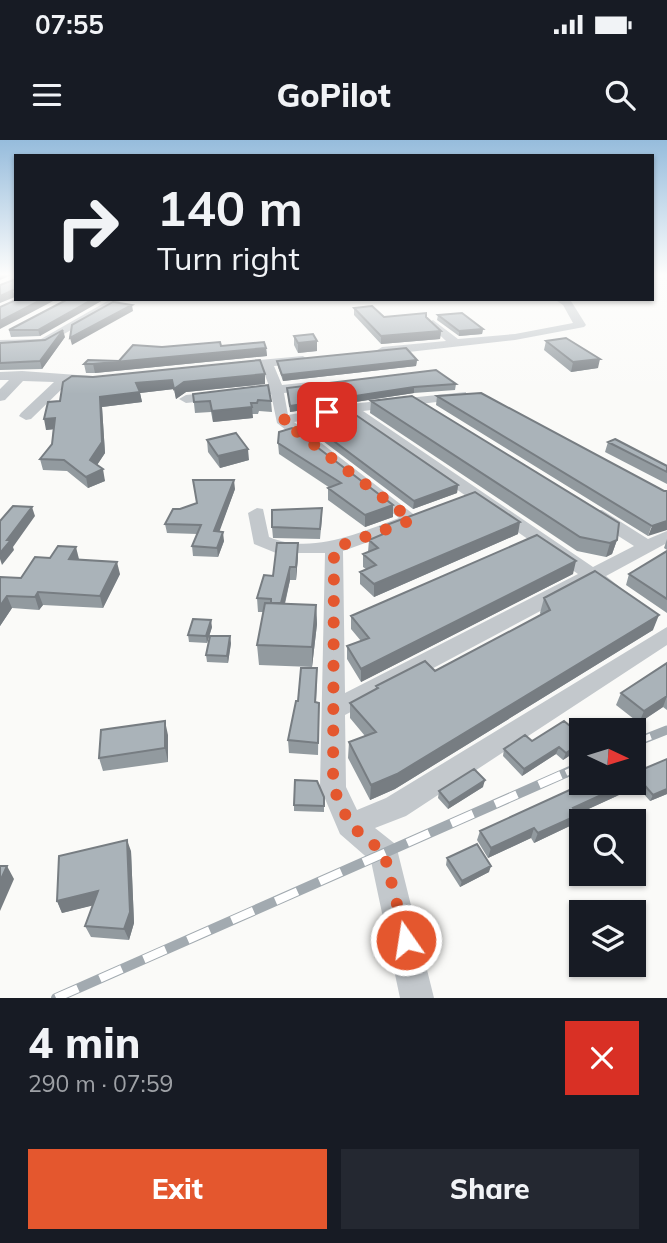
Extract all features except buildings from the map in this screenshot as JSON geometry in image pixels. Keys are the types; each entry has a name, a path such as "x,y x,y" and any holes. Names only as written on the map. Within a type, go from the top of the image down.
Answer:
{"street":[{"path":"43,342 92,314"},
{"path":"371,353 515,337 580,325 574,314"},
{"path":"433,323 454,342"},
{"path":"0,337 12,330"},
{"path":"0,344 62,340"},
{"path":"227,367 319,358"},
{"path":"257,513 263,543 276,547 334,548 419,517 282,420 277,390 267,363"},
{"path":"0,397 22,375"},
{"path":"0,376 22,375 64,380 109,379"},
{"path":"26,416 64,380"},
{"path":"186,399 330,383"},
{"path":"282,420 350,408 477,394"},
{"path":"414,400 438,415"},
{"path":"350,408 625,597"},
{"path":"450,505 474,495"},
{"path":"577,502 646,546"},
{"path":"512,547 537,536"},
{"path":"332,710 667,536"},
{"path":"334,548 342,622 332,710 333,787 350,825 384,853 409,953 417,998"},
{"path":"350,825 396,807 663,627"}],"railway":[{"path":"646,738 667,730"},
{"path":"56,998 569,771"}],"route":[{"path":"327,412 282,420 412,520 334,548 333,787 350,825 384,853 406,940"}]}
